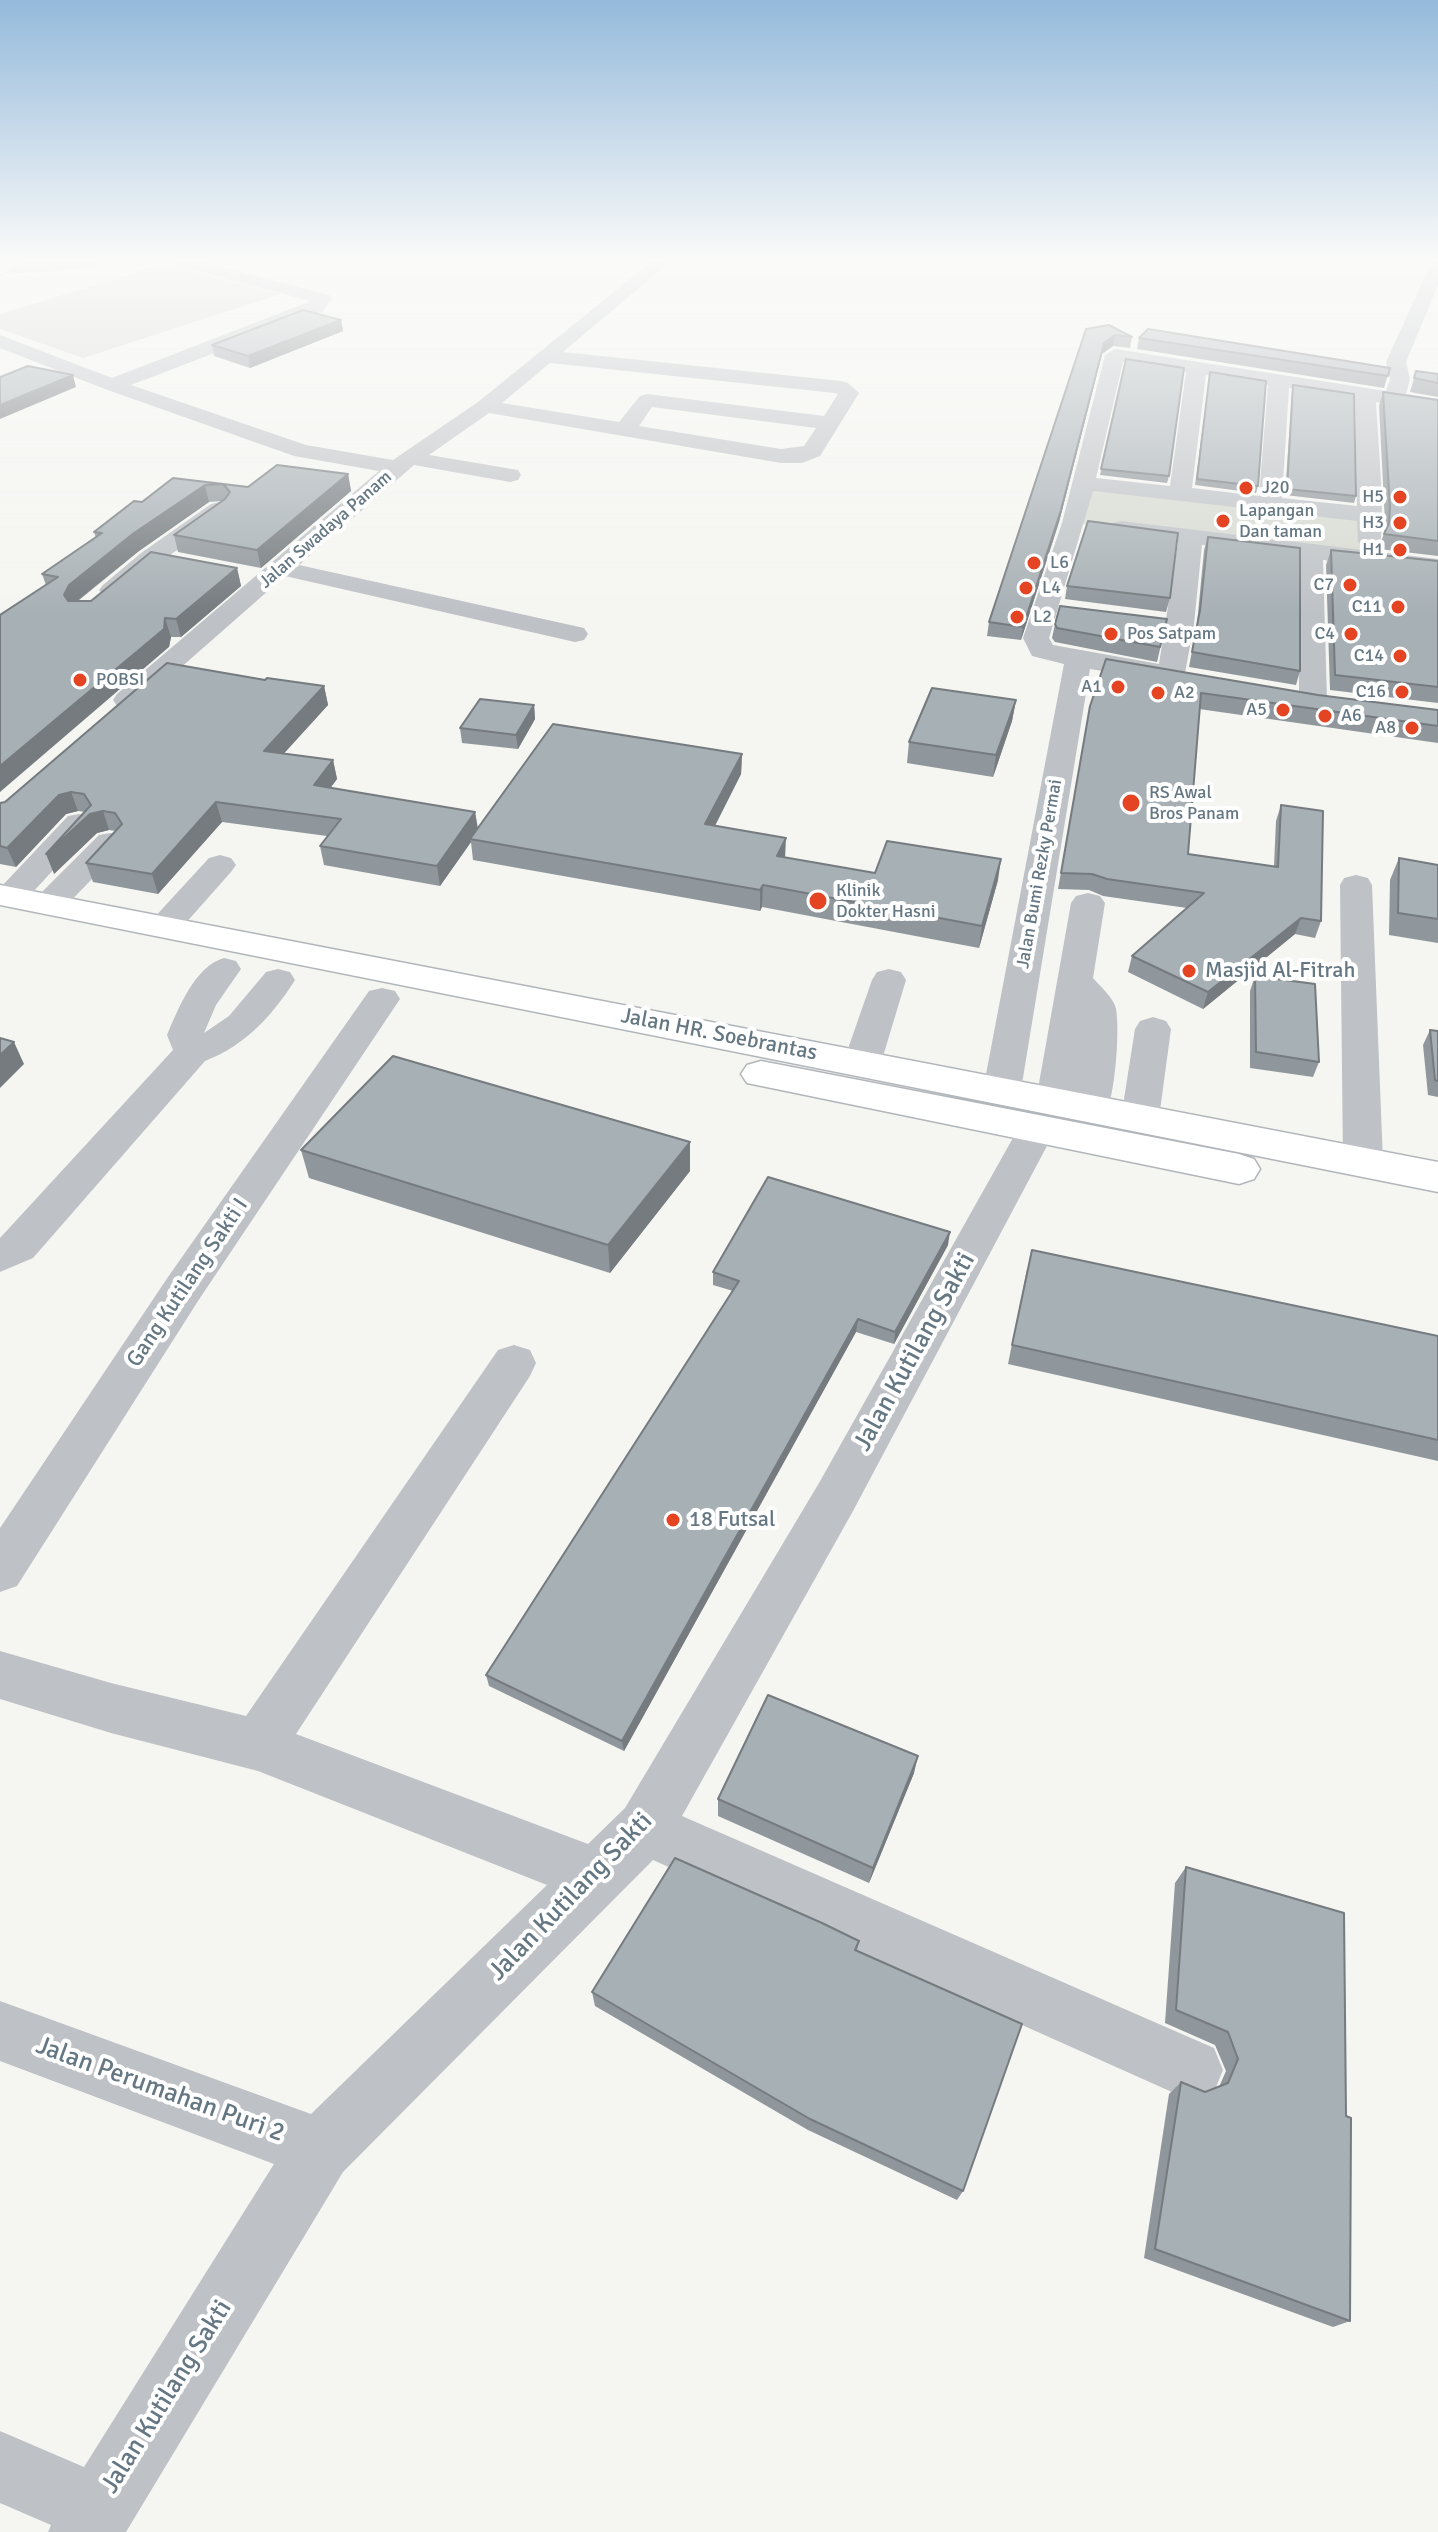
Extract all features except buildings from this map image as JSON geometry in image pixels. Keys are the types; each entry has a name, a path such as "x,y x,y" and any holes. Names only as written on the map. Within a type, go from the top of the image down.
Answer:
{"main road":[{"name":"Jalan HR. Soebrantas","path":"3,906 48,905 164,927 678,1043 862,1063 1438,1207"},
{"name":"Jalan HR. Soebrantas","path":"3,906 224,969 278,980 382,999 678,1043 1046,1107 1140,1118 1438,1177"}],"street":[{"path":"97,379 302,451 510,475"},
{"path":"112,385 127,379"},
{"name":"Jalan Swadaya Panam","path":"104,721 404,463 485,406 517,379"},
{"path":"626,428 661,379"},
{"path":"485,406 781,456 802,456 812,451 849,390 756,379"},
{"path":"1109,379 1074,523 1036,638 1042,650 1199,679"},
{"path":"1180,493 1195,379"},
{"path":"1270,504 1279,379"},
{"path":"1280,379 1438,405"},
{"path":"1394,398 1400,379"},
{"path":"1365,393 1370,558"},
{"path":"647,400 829,423"},
{"path":"1082,483 1371,515"},
{"path":"97,602 150,558 219,509"},
{"path":"1074,523 1438,566"},
{"path":"1171,673 1181,624 1191,537"},
{"path":"1311,551 1313,700"},
{"path":"150,558 180,564"},
{"path":"239,575 275,574 575,634"},
{"path":"1047,608 1077,612"},
{"path":"1151,620 1181,624"},
{"name":"Jalan Bumi Rezky Permai","path":"1046,1107 1078,659"},
{"path":"1285,694 1344,704"},
{"path":"3,906 79,823"},
{"path":"48,905 110,842"},
{"path":"164,927 220,865"},
{"path":"1356,885 1363,1162"},
{"path":"1046,1107 1095,1085 1098,1007 1074,978 1088,903"},
{"path":"192,1052 185,1035 199,1003 224,969"},
{"path":"0,1256 18,1247 192,1052 221,1043 255,1012 278,980"},
{"path":"862,1063 889,980"},
{"name":"Gang Kutilang Sakti I","path":"0,1570 183,1289 382,999"},
{"path":"1140,1118 1153,1029"},
{"name":"Jalan Kutilang Sakti","path":"92,2521 320,2149 645,1828 836,1497 1046,1107"},
{"path":"258,1745 514,1363"},
{"path":"0,1675 111,1708 258,1745 597,1876"},
{"path":"645,1828 1192,2070"},
{"name":"Jalan Perumahan Puri 2","path":"0,2031 320,2149"},
{"path":"0,2467 92,2521"}],"shaded area":[{"name":"Lapangan Dan taman","path":"1082,483 1371,515 1370,558 1074,523"}],"place":[{"name":"J20","path":"1246,488"},
{"name":"H5","path":"1400,497"},
{"name":"Lapangan Dan taman","path":"1223,521"},
{"name":"H3","path":"1400,523"},
{"name":"H1","path":"1400,550"},
{"name":"L6","path":"1034,563"},
{"name":"C7","path":"1350,585"},
{"name":"L4","path":"1026,588"},
{"name":"C11","path":"1398,607"},
{"name":"L2","path":"1017,617"},
{"name":"Pos Satpam","path":"1111,634"},
{"name":"C4","path":"1351,634"},
{"name":"C14","path":"1400,656"},
{"name":"POBSI","path":"80,680"},
{"name":"A1","path":"1118,687"},
{"name":"C16","path":"1402,692"},
{"name":"A2","path":"1158,693"},
{"name":"A5","path":"1283,710"},
{"name":"A6","path":"1325,716"},
{"name":"A8","path":"1412,728"},
{"name":"RS Awal Bros Panam","path":"1131,803"},
{"name":"Klinik Dokter Hasni","path":"818,901"},
{"name":"Masjid Al-Fitrah","path":"1189,971"},
{"name":"18 Futsal","path":"673,1520"}]}
